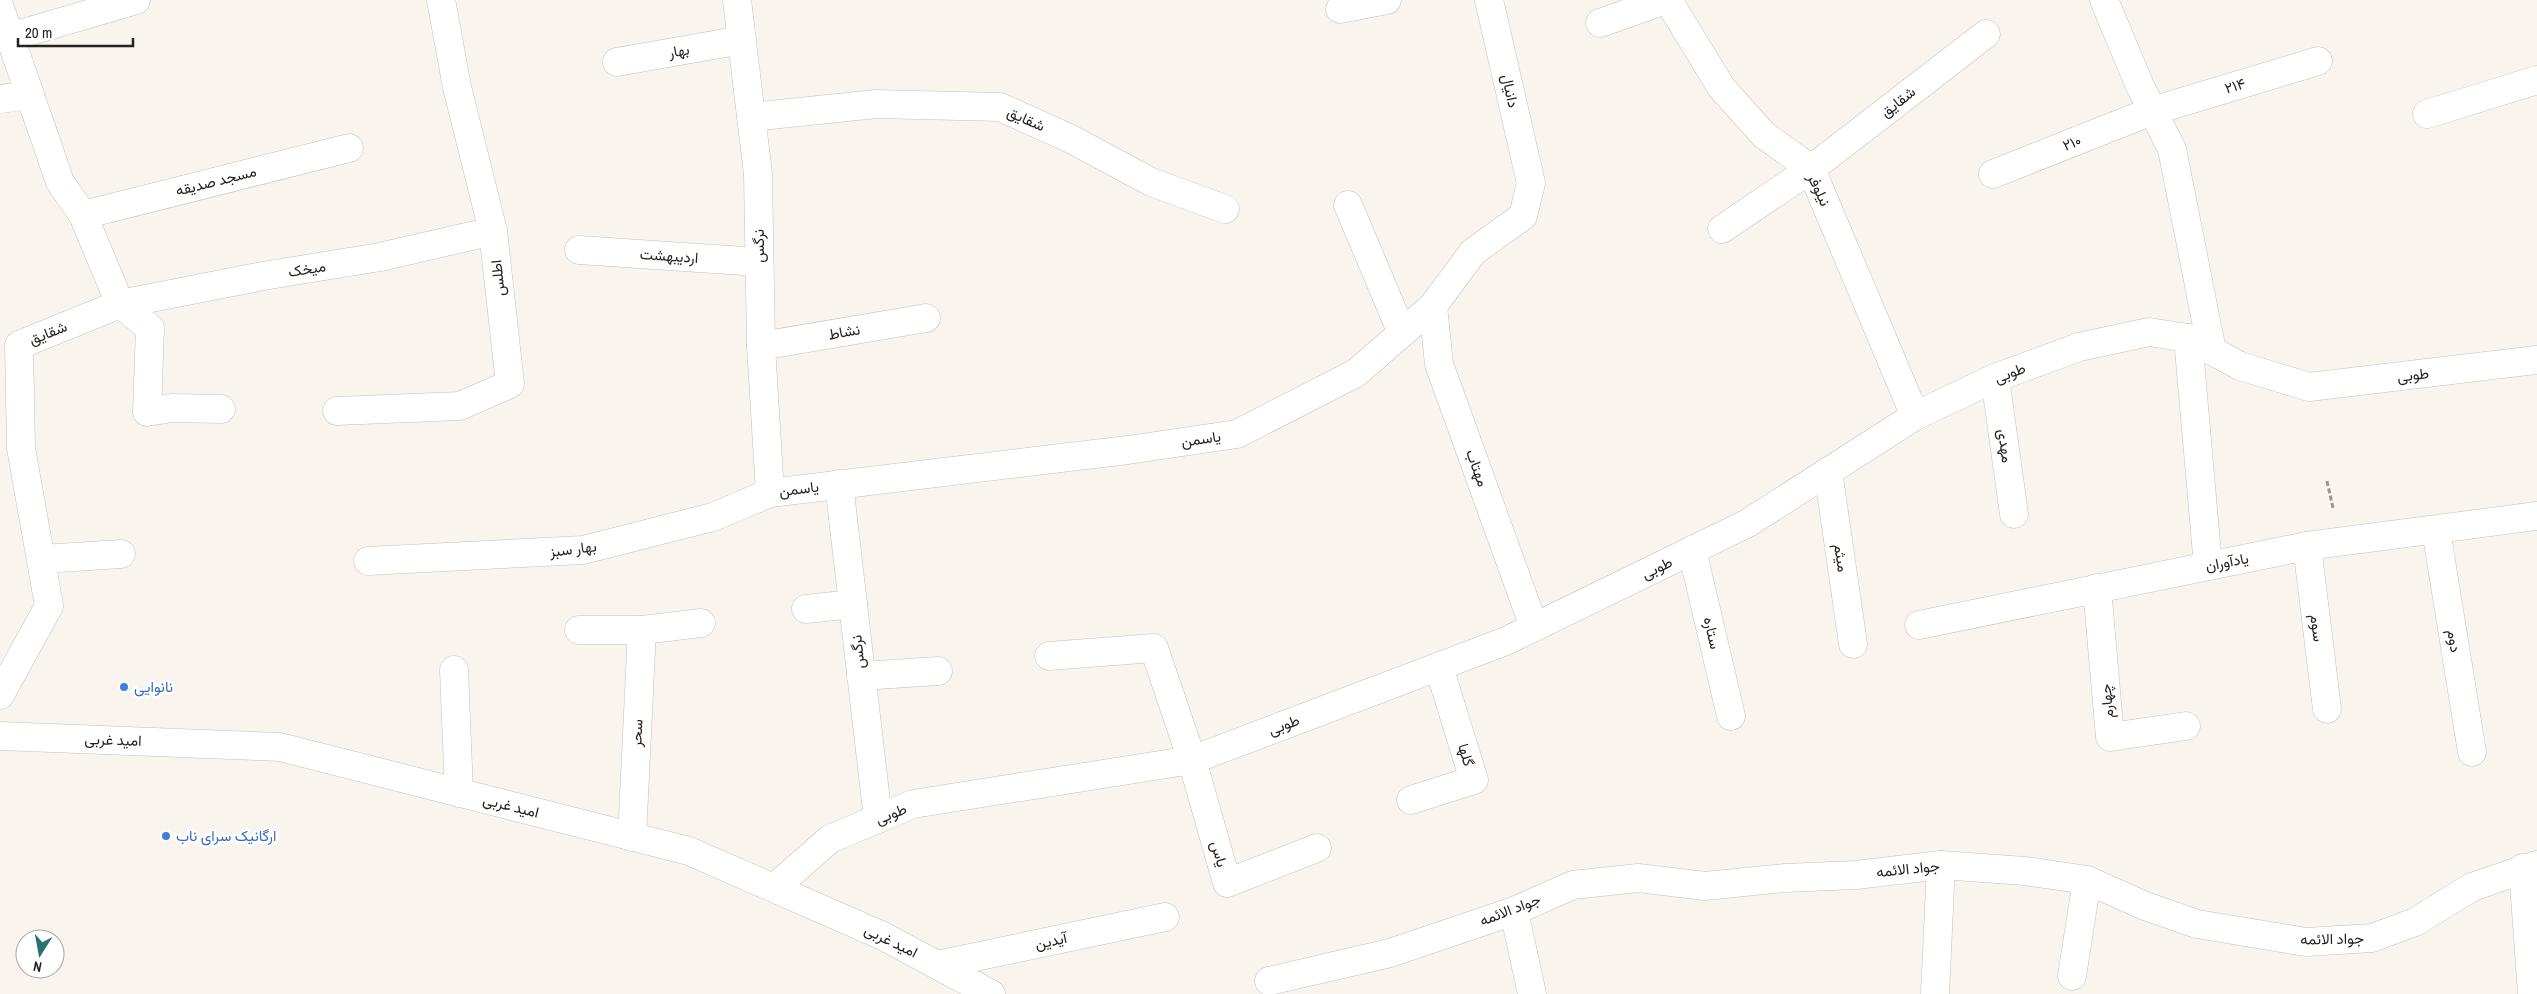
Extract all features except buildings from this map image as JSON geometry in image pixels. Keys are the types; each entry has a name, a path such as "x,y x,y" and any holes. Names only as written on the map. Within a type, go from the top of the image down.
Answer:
{"street":[{"path":"10,37 136,0"},
{"name":"اطلس","path":"337,411 460,406 510,384 493,231 457,87 441,0"},
{"name":"نرگس","path":"737,0 758,174 761,346 770,492"},
{"path":"1340,9 1387,0"},
{"name":"دانیال","path":"1489,0 1530,183"},
{"path":"1600,23 1666,0"},
{"name":"نیلوفر","path":"1666,0 1721,87 1764,135 1811,169 1915,416"},
{"path":"2104,0 2152,111 2172,149 2212,351"},
{"path":"0,8 60,182 82,215 120,304 150,328 147,412 172,408 221,409"},
{"name":"شقایق","path":"1811,169 1986,34"},
{"name":"بهار","path":"617,62 742,40"},
{"name":"۲۱۴","path":"2152,111 2318,61"},
{"path":"2426,114 2537,80"},
{"path":"0,99 30,95"},
{"name":"شقایق","path":"751,117 876,104 1000,107 1071,139 1151,182 1225,209"},
{"name":"۲۱۰","path":"1992,174 2152,111"},
{"name":"مسجد صدیقه","path":"82,215 349,148"},
{"path":"1722,229 1811,169"},
{"name":"یاسمن","path":"770,492 1118,452 1237,434 1356,373 1433,306 1473,252 1523,216 1530,183"},
{"path":"1348,205 1402,333"},
{"name":"میخک","path":"120,304 263,276 380,257 493,231"},
{"name":"اردیبهشت","path":"579,250 759,262"},
{"name":"شقایق","path":"0,695 8,661 50,606 42,559 11,450 19,345 120,304"},
{"name":"مهتاب","path":"1433,306 1439,364 1534,627"},
{"name":"نشاط","path":"761,346 926,318"},
{"name":"طوبی","path":"774,888 830,839 913,804 1192,760 1439,667 1534,627 1748,523 1915,416 1995,378 2079,347 2149,332 2188,338 2240,366 2309,387 2537,360"},
{"path":"2188,338 2208,566"},
{"name":"مهدی","path":"1995,378 2014,514"},
{"name":"میثم","path":"1828,471 1853,644"},
{"name":"نرگس","path":"839,484 878,819"},
{"name":"بهار سبز","path":"368,561 583,550 713,517 770,492"},
{"name":"یادآوران","path":"1919,625 2307,546 2537,516"},
{"name":"دوم","path":"2436,530 2472,752"},
{"name":"سوم","path":"2307,546 2327,710"},
{"name":"ستاره","path":"1692,550 1731,716"},
{"path":"42,559 121,554"},
{"name":"چهارم","path":"2097,588 2110,737 2186,726"},
{"path":"806,609 853,604"},
{"path":"579,630 642,630 701,623"},
{"name":"سحر","path":"632,837 642,630"},
{"path":"1049,656 1154,648 1192,760"},
{"name":"گلها","path":"1411,800 1474,780 1439,667"},
{"path":"454,670 459,792"},
{"path":"861,676 938,671"},
{"name":"امید غربی","path":"0,736 280,747 689,851 883,936 991,994"},
{"name":"یاس","path":"1192,760 1227,884 1317,848"},
{"path":"1935,994 1941,865"},
{"name":"جواد الائمه","path":"1269,981 1390,953 1514,911 1573,885 1638,878 1705,886 1785,878 1856,875 1941,865 2025,871 2086,880 2145,906 2197,924 2306,942 2372,938 2415,922 2472,887 2530,867"},
{"path":"2530,867 2532,994"},
{"path":"2072,976 2086,880"},
{"path":"1514,911 1532,994"},
{"name":"آیدین","path":"937,965 1166,917"}],"place":[{"name":"نانوایی","path":"124,687"},
{"name":"ارگانیک سرای ناب","path":"166,836"}]}
